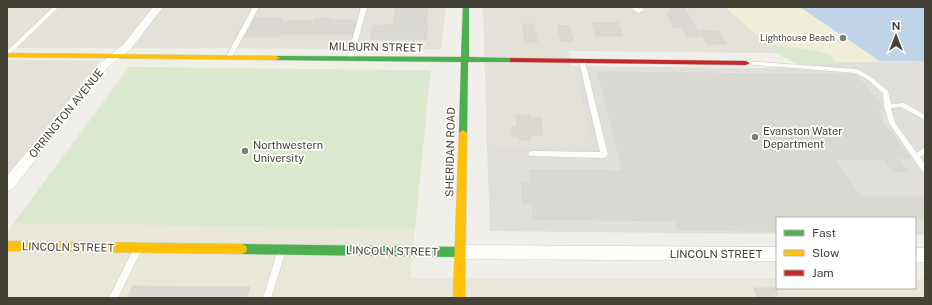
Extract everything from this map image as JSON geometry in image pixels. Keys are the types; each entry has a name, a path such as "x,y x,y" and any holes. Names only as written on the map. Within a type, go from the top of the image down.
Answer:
{"street":[{"name":"ORRINGTON AVENUE","path":"7,186 104,65 127,47 158,7"},
{"name":"SHERIDAN ROAD","path":"459,298 466,7"},
{"name":"MILBURN STREET","path":"7,55 746,63"},
{"name":"LINCOLN STREET","path":"7,246 460,252 776,254"}],"lane":[{"path":"7,55 56,7"},
{"path":"229,57 256,7"},
{"path":"350,58 364,7"},
{"path":"532,154 604,155 582,61"},
{"path":"746,63 856,71 869,78 886,92 887,106 892,123 925,169"},
{"path":"887,106 902,105 925,118"},
{"path":"916,156 925,150"},
{"path":"113,298 139,247"},
{"path":"268,298 282,250"}],"shaded area":[{"path":"7,7 446,7 441,49 7,48"},
{"path":"483,7 725,7 777,53 568,51 591,147 487,146"},
{"path":"7,60 100,61 7,177"},
{"name":"Evanston Water Department","path":"925,61 925,235 916,235 916,217 776,217 776,234 490,231 487,146 591,147 572,66 761,68 835,62"},
{"name":"Northwestern University","path":"128,67 431,70 410,278 776,278 776,289 916,289 916,279 925,279 925,298 7,298 7,232"}],"green space":[{"path":"725,7 856,62 798,65 777,53"},
{"path":"131,67 430,71 415,229 14,223"}],"sand":[{"name":"Lighthouse Beach","path":"725,7 884,7 925,61 835,62 830,55 817,51 767,44"}],"water":[{"path":"800,7 925,7 925,61 880,61"}],"building":[{"path":"396,7 428,7 425,24 428,24 426,39 370,39 373,26 393,24"},
{"path":"668,7 684,7 701,37 687,37 682,27 674,28 666,12 671,12"},
{"path":"255,18 282,18 281,21 314,21 315,18 330,18 329,20 356,20 352,34 281,34 280,37 245,37"},
{"path":"592,23 618,23 623,36 596,36"},
{"path":"523,24 534,24 537,42 525,42"},
{"path":"558,25 569,26 573,41 561,41"},
{"path":"700,31 718,31 726,44 707,44"},
{"name":"Evanston Water Department","path":"598,72 856,75 882,106 883,108 876,108 882,116 878,116 911,158 897,158 907,171 893,171 884,159 835,159 859,196 925,196 925,218 776,217 776,231 678,230 675,221 533,219 532,204 523,204 522,183 531,183 530,170 623,171"},
{"path":"516,115 529,115 530,118 541,118 543,135 530,135 531,140 520,140 519,136 512,136 512,126 517,126"},
{"path":"133,286 250,287 246,298 127,298"},
{"path":"754,288 777,289 777,298 758,298"}],"traffic: fast":[{"path":"463,133 466,7"},
{"path":"276,58 513,60"},
{"path":"242,249 460,252"}],"traffic: slow":[{"path":"7,55 276,58"},
{"path":"459,298 463,133"},
{"path":"7,246 242,249"}],"traffic: jam":[{"path":"513,60 746,63"}],"place":[{"name":"Lighthouse Beach","path":"843,38"},
{"name":"Evanston Water Department","path":"755,137"},
{"name":"Northwestern University","path":"245,151"}]}
